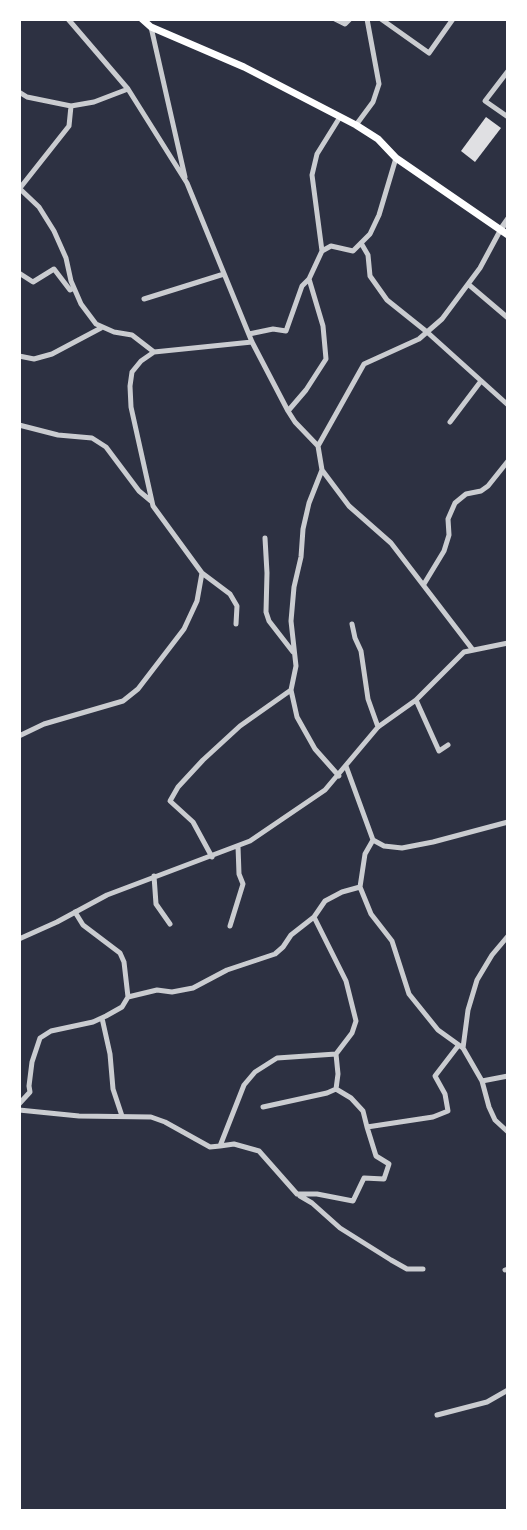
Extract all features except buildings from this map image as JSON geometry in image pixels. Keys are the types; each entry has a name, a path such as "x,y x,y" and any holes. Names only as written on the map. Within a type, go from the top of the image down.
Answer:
{"main road":[{"path":"142,19 151,27 244,67 356,125 378,139 396,158 504,232"}],"street":[{"path":"68,19 128,89 187,183"},
{"path":"335,19 345,24 350,19"},
{"path":"356,125 373,102 379,84 367,19"},
{"path":"381,19 429,53 453,19"},
{"path":"151,27 187,183 252,342 288,411 318,446 322,470 349,506 391,543 473,650"},
{"path":"508,71 485,101 508,117"},
{"path":"19,92 27,97 71,106 94,102 128,89"},
{"path":"71,106 69,126 19,188 39,208 54,231 66,258 80,304 101,328 132,335 154,352"},
{"path":"323,251 312,175 317,153 340,117"},
{"path":"249,334 273,329 286,331 302,286 309,279 323,251 331,246 353,251 370,234 379,215 396,158"},
{"path":"318,446 364,364 419,339 442,319 504,232 508,219"},
{"path":"361,243 368,255 369,271 377,289 508,405"},
{"path":"19,273 33,282 54,269 70,290 74,289"},
{"path":"144,299 224,274"},
{"path":"288,411 306,390 326,359 323,326 309,279"},
{"path":"468,284 508,318"},
{"path":"19,356 34,359 52,354 101,328"},
{"path":"152,502 138,444 130,386 132,372 154,352 252,342"},
{"path":"450,422 481,381"},
{"path":"19,425 58,435 92,438 106,447 139,491 152,502 179,544 202,573 230,594 237,606 236,624"},
{"path":"424,584 444,551 449,535 448,519 455,503 466,494 481,491 488,486 508,461"},
{"path":"322,470 309,503 294,587 291,621 295,675 291,690 297,716 315,749 339,776"},
{"path":"265,538 267,616 295,654"},
{"path":"19,736 44,724 123,701 138,689 184,629 197,601 202,573"},
{"path":"352,624 362,651 368,699 378,727"},
{"path":"19,939 107,895 250,841 325,790 378,727 416,700 464,652 508,643"},
{"path":"212,857 193,821 170,801 177,787 240,726 291,690"},
{"path":"416,700 439,751 448,746"},
{"path":"346,766 373,840 384,846 402,848 508,822"},
{"path":"373,840 365,855 360,887 371,914 392,941 410,994 439,1030 461,1047 482,1081 495,1120 508,1132"},
{"path":"230,926 243,884 239,874 238,846"},
{"path":"154,876 156,904 170,924"},
{"path":"128,997 157,990 172,992 193,988 227,970 275,954 291,935 314,917 325,901 360,887"},
{"path":"75,912 83,925 120,954 124,962 128,997 122,1007 102,1018 51,1031 40,1038 32,1062 30,1092 19,1107 79,1116 158,1119 210,1147 234,1144 259,1151 297,1194 341,1228 407,1269 423,1269"},
{"path":"314,917 346,981 356,1021 352,1033 336,1054 336,1089"},
{"path":"367,1127 433,1117 448,1111 445,1094 435,1076 461,1047 477,980 508,936"},
{"path":"102,1018 110,1054 113,1089 122,1116"},
{"path":"220,1146 244,1084 255,1072 277,1058 336,1054"},
{"path":"482,1081 508,1076"},
{"path":"297,1194 317,1194 353,1200 364,1178 384,1179 388,1164 376,1156 363,1111 352,1098 336,1089"},
{"path":"263,1107 336,1089"},
{"path":"438,1415 487,1402 508,1390"}]}
